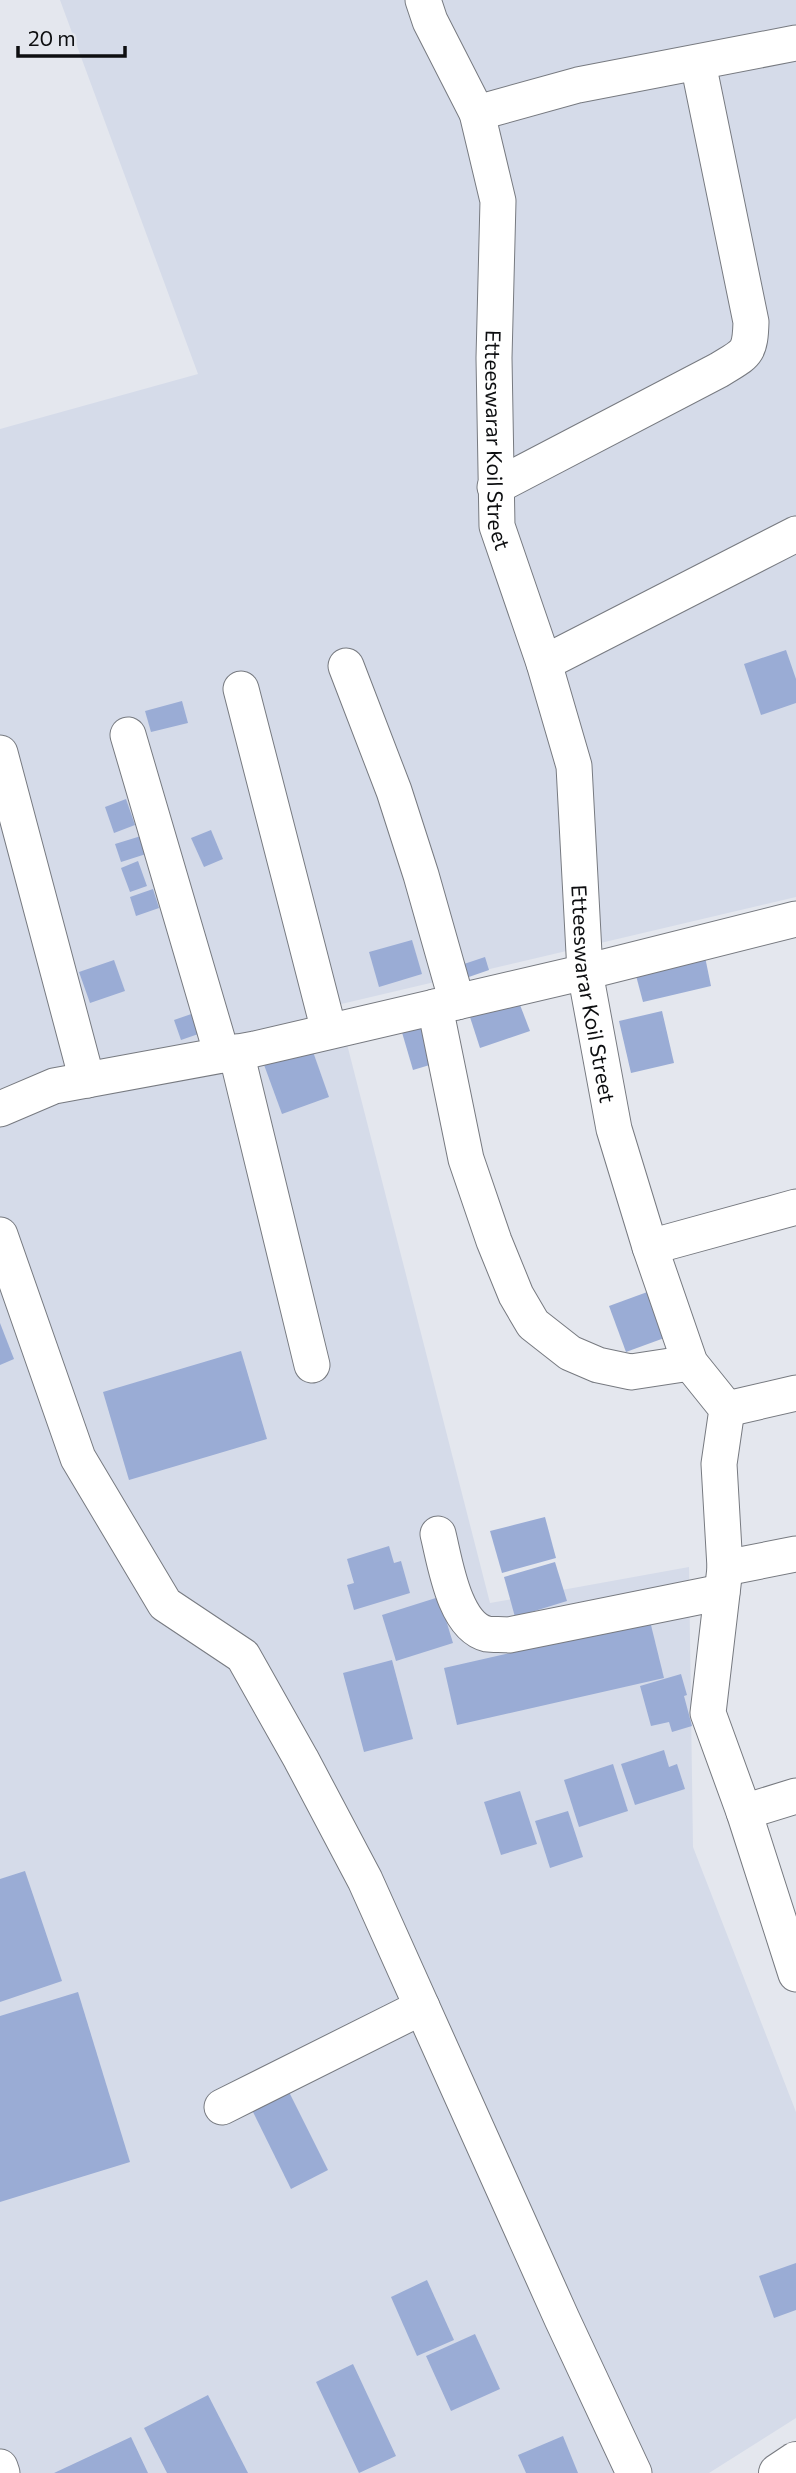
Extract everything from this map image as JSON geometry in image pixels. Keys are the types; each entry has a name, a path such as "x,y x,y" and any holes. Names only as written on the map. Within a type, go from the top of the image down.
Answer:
{"street":[{"name":"Etteeswarar Koil Street","path":"423,0 430,21 477,113 498,201 494,358 497,526 544,663 574,766 585,972 614,1129 650,1247 690,1363 727,1409"},
{"path":"477,113 578,85 796,43"},
{"path":"495,487 719,370 745,354 751,344 751,321 698,62"},
{"path":"544,663 796,534"},
{"path":"346,666 402,815 446,1004 466,1159 516,1295 533,1324 570,1353 598,1365 631,1372 690,1363"},
{"path":"241,689 329,1031"},
{"path":"128,735 229,1054 312,1365"},
{"path":"0,753 87,1080"},
{"path":"0,1109 54,1086 229,1054 585,972 796,919"},
{"path":"650,1247 796,1207"},
{"path":"0,1235 78,1458 165,1604 243,1656 365,1880 634,2473"},
{"path":"796,1393 727,1409 719,1464 723,1580 708,1713 744,1812 796,1974"},
{"path":"438,1534 456,1601 467,1621 485,1634 509,1635 723,1580 796,1554"},
{"path":"744,1812 796,1796"},
{"path":"222,2107 422,2007"},
{"path":"778,2473 796,2461"},
{"path":"0,2466 2,2473"}],"shaded area":[{"path":"60,0 796,0 796,897 337,1005 490,1603 689,1567 693,1847 796,2112 796,2418 709,2473 0,2473 0,429 198,374"}],"building":[{"path":"786,650 796,679 796,703 761,715 744,664"},
{"path":"182,701 188,723 151,732 145,711"},
{"path":"126,799 135,825 114,833 105,807"},
{"path":"211,830 223,859 204,867 191,838"},
{"path":"141,836 146,854 121,862 115,844"},
{"path":"138,861 147,886 130,892 121,868"},
{"path":"153,889 159,908 136,916 130,897"},
{"path":"412,940 422,974 379,987 369,952"},
{"path":"704,952 711,986 643,1002 634,968"},
{"path":"485,957 489,970 463,979 458,966"},
{"path":"114,960 125,991 90,1003 79,972"},
{"path":"517,997 530,1031 480,1048 469,1014"},
{"path":"200,1011 207,1031 181,1040 174,1020"},
{"path":"662,1011 674,1063 631,1073 619,1021"},
{"path":"432,1020 443,1061 413,1070 401,1029"},
{"path":"311,1046 329,1097 282,1114 263,1062"},
{"path":"650,1291 667,1337 626,1352 609,1306"},
{"path":"0,1323 14,1359 0,1365"},
{"path":"241,1351 267,1439 129,1480 103,1392"},
{"path":"545,1517 556,1558 502,1573 490,1531"},
{"path":"389,1546 394,1563 401,1561 410,1593 354,1610 347,1585 354,1583 347,1559"},
{"path":"555,1562 567,1601 515,1617 504,1577"},
{"path":"439,1597 453,1643 396,1661 382,1615"},
{"path":"650,1621 664,1678 457,1725 444,1668"},
{"path":"392,1660 413,1739 364,1752 343,1673"},
{"path":"681,1674 692,1726 672,1732 669,1722 651,1726 640,1686"},
{"path":"664,1750 669,1767 677,1764 685,1789 635,1805 621,1764"},
{"path":"613,1764 628,1811 579,1827 564,1780"},
{"path":"520,1791 537,1844 501,1855 484,1802"},
{"path":"568,1811 583,1857 550,1868 535,1821"},
{"path":"25,1871 62,1981 0,2002 0,1879"},
{"path":"78,1992 130,2162 0,2202 0,2016"},
{"path":"289,2092 328,2170 291,2189 252,2110"},
{"path":"796,2263 796,2310 774,2318 759,2276"},
{"path":"427,2280 454,2340 417,2356 391,2297"},
{"path":"475,2334 500,2389 451,2411 426,2356"},
{"path":"353,2364 396,2456 359,2473 316,2382"},
{"path":"208,2395 248,2473 167,2473 144,2428"},
{"path":"563,2436 578,2473 526,2473 518,2455"},
{"path":"131,2437 148,2473 54,2473"}]}
